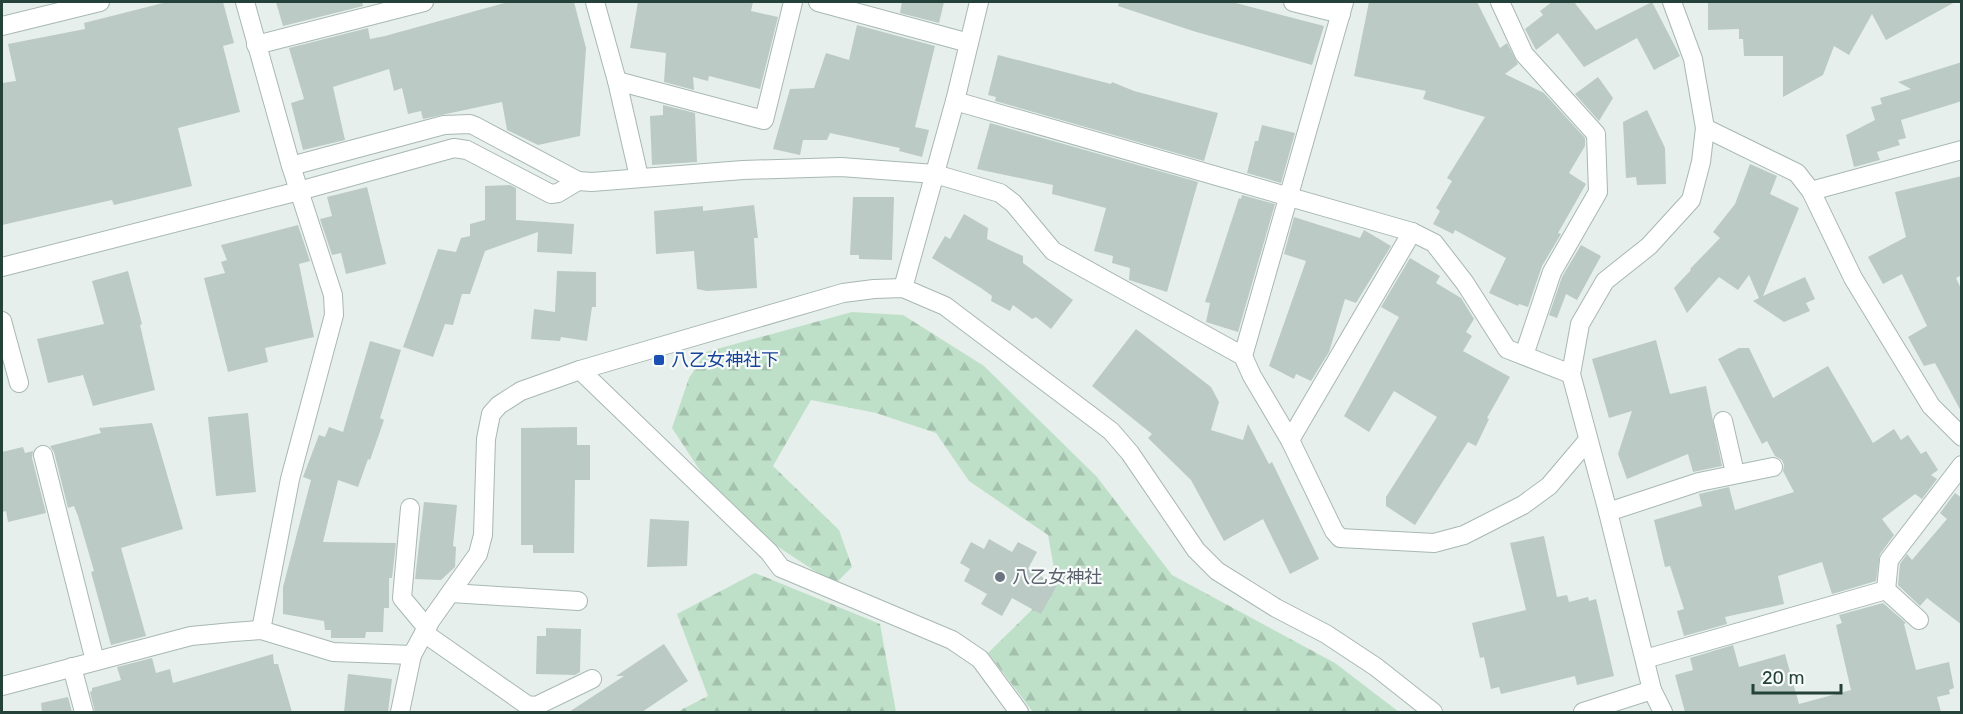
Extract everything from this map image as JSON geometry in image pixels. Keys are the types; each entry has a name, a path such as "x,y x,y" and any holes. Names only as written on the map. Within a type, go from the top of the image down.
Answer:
{"street":[{"path":"2,26 100,2"},
{"path":"245,2 291,166 333,295 334,315 290,479 261,630"},
{"path":"256,45 424,2"},
{"path":"595,2 617,81 639,177"},
{"path":"617,81 764,120 794,2"},
{"path":"818,2 969,43"},
{"path":"903,288 955,101 979,2"},
{"path":"1243,356 1342,8 1293,2"},
{"path":"1500,2 1524,54 1596,134 1598,192 1552,272 1524,355"},
{"path":"1663,712 1652,690 1571,374 1580,324 1605,280 1649,246 1691,200 1701,162 1705,128 1693,59 1672,2"},
{"path":"955,101 1412,232 1434,243 1465,283 1507,349 1571,374"},
{"path":"291,166 444,125 470,124 578,181 592,182 743,170 841,167 935,174 1000,193 1012,203 1053,251 1243,356 1252,376 1290,440 1334,531 1340,538 1434,543 1464,535 1523,505 1549,486 1588,440"},
{"path":"1705,128 1797,172 1811,191 1853,278 1931,406 1962,437"},
{"path":"2,267 299,191 454,148 467,150 551,194 558,193 578,181"},
{"path":"1811,191 1962,150"},
{"path":"1290,440 1412,232"},
{"path":"400,712 412,655 477,554 483,535 486,439 491,414 499,405 521,391 580,370 843,293 903,288 945,306 1111,431 1131,453 1196,550 1218,571 1276,608 1326,634 1376,667 1433,712"},
{"path":"2,321 19,383"},
{"path":"580,370 769,552 781,568 952,640 980,659 1019,712"},
{"path":"1723,421 1735,473"},
{"path":"43,455 95,661"},
{"path":"1886,590 1889,560 1962,465"},
{"path":"1608,512 1699,482 1773,467"},
{"path":"410,508 402,598 426,630 527,705 536,706 592,679"},
{"path":"1645,659 1886,590"},
{"path":"1886,590 1919,620"},
{"path":"451,593 578,601"},
{"path":"2,686 191,636 261,630 333,652 412,655"},
{"path":"72,667 84,712"},
{"path":"1583,712 1652,690"}],"green space":[{"path":"852,312 903,315 984,366 1097,477 1172,575 1335,663 1399,712 1033,712 988,653 1057,585 1048,535 969,481 936,433 876,413 811,400 773,466 839,530 852,567 835,584 772,543 705,478 672,428 689,378 706,352"},
{"path":"755,573 880,624 896,712 677,712 708,696 677,614"}],"building":[{"path":"167,2 223,2 234,43 223,46 240,112 178,128 192,186 114,205 112,200 2,225 2,83 16,81 8,44 85,29 84,23"},
{"path":"276,2 362,2 363,6 283,26"},
{"path":"508,2 574,2 586,48 580,136 538,145 507,130 502,102 423,119 421,111 408,114 402,88 394,91 389,69 333,87 345,140 303,150 291,103 304,99 289,48 368,28 370,39 385,36"},
{"path":"638,2 753,2 751,11 778,17 760,89 709,76 708,81 693,77 694,90 664,82 666,53 630,48"},
{"path":"902,2 944,2 939,23 900,13"},
{"path":"1119,2 1232,2 1324,26 1312,65 1193,31 1118,6"},
{"path":"1369,2 1477,2 1500,48 1507,43 1518,64 1505,74 1544,93 1585,138 1585,146 1569,173 1586,184 1542,266 1528,307 1519,304 1518,306 1489,293 1506,258 1455,230 1453,234 1433,224 1440,211 1436,208 1452,181 1447,178 1485,117 1423,99 1426,91 1354,76"},
{"path":"1552,2 1574,2 1596,30 1652,2 1680,56 1654,70 1637,38 1584,67 1558,33 1536,50 1525,29 1543,15 1540,11"},
{"path":"1708,2 1955,2 1886,40 1872,14 1849,55 1834,46 1823,75 1783,97 1783,56 1744,56 1743,39 1739,39 1739,29 1708,30"},
{"path":"857,25 935,46 915,127 929,130 922,157 899,151 900,148 830,133 827,140 803,140 800,155 773,149 790,89 814,88 826,53 849,60"},
{"path":"998,55 1111,84 1112,82 1134,91 1218,113 1204,161 995,101 996,97 988,95"},
{"path":"1962,62 1962,101 1901,120 1906,138 1898,140 1900,145 1877,152 1880,160 1854,167 1846,135 1875,120 1871,107 1882,104 1880,98 1911,89 1898,82"},
{"path":"1598,77 1613,98 1599,121 1575,94"},
{"path":"663,105 695,113 697,162 652,165 650,116 663,115"},
{"path":"1647,110 1665,148 1666,184 1637,185 1636,177 1626,178 1623,122"},
{"path":"990,123 1198,182 1167,292 1129,280 1130,268 1112,263 1113,256 1094,251 1106,208 1052,194 1053,185 977,169"},
{"path":"1262,125 1295,133 1281,183 1247,173 1255,141 1258,141"},
{"path":"1750,164 1777,176 1770,194 1799,208 1763,296 1805,277 1815,299 1806,303 1810,311 1784,322 1753,301 1759,298 1749,275 1738,290 1719,277 1687,313 1674,288 1720,238 1713,232 1735,204"},
{"path":"1962,176 1962,275 1956,278 1962,291 1962,413 1935,363 1924,366 1908,337 1927,326 1902,274 1883,284 1868,257 1906,237 1895,192"},
{"path":"510,185 516,188 516,220 574,224 572,254 537,252 538,232 485,251 470,294 462,294 453,325 445,324 433,357 403,347 438,249 456,252 461,238 470,236 470,224 485,220 485,186"},
{"path":"367,187 386,264 346,274 341,253 332,255 320,219 332,216 327,197"},
{"path":"1242,195 1275,204 1238,332 1206,322 1210,303 1205,302 1239,198 1241,199"},
{"path":"853,197 894,197 892,260 859,259 859,255 850,255"},
{"path":"754,205 758,238 754,238 757,288 707,291 697,289 694,251 656,254 654,211 703,206 703,211"},
{"path":"964,214 988,228 987,239 1023,256 1023,263 1073,300 1051,329 1036,317 1032,319 1013,305 1010,311 991,301 992,296 932,258 945,236 950,239"},
{"path":"1294,217 1360,238 1364,230 1391,246 1356,303 1345,299 1329,352 1311,381 1296,374 1294,379 1269,366 1306,261 1284,254"},
{"path":"298,225 310,261 299,264 314,337 265,348 268,362 228,372 204,278 225,273 221,262 227,260 221,245"},
{"path":"1581,245 1601,256 1577,300 1566,294 1557,318 1549,315 1562,277"},
{"path":"1410,258 1440,276 1436,283 1461,298 1474,319 1466,332 1472,336 1463,351 1510,377 1487,418 1489,419 1476,446 1468,442 1415,525 1386,506 1386,497 1437,417 1394,391 1369,432 1344,416 1399,317 1381,307"},
{"path":"128,271 142,324 140,325 155,390 93,406 83,375 48,383 37,339 104,324 92,281"},
{"path":"557,271 596,272 596,307 592,307 587,341 561,337 560,341 531,339 534,309 555,312"},
{"path":"1136,329 1211,387 1219,402 1211,430 1243,440 1248,424 1269,464 1272,462 1319,559 1290,574 1263,519 1224,541 1191,480 1148,438 1152,434 1092,386"},
{"path":"1656,340 1670,394 1706,386 1722,466 1693,472 1688,454 1627,479 1618,454 1632,411 1609,418 1592,359"},
{"path":"370,341 401,350 380,418 384,420 370,460 368,459 358,487 338,480 323,542 396,543 392,578 389,578 389,608 384,608 383,632 366,632 365,638 331,638 331,630 325,630 324,621 283,614 283,587 311,480 303,477 319,435 325,437 329,427 343,432"},
{"path":"1739,348 1749,348 1773,398 1828,366 1873,443 1894,429 1901,440 1908,435 1921,454 1926,451 1938,470 1931,475 1937,479 1922,499 1915,494 1882,519 1894,535 1880,554 1876,581 1832,594 1822,562 1778,576 1784,604 1725,617 1727,624 1684,636 1677,611 1684,609 1670,566 1665,567 1654,520 1702,506 1699,494 1729,487 1735,510 1794,492 1783,471 1782,460 1775,456 1767,441 1762,444 1718,359"},
{"path":"248,413 256,492 216,496 208,417"},
{"path":"152,423 183,529 121,548 146,636 111,645 91,572 94,571 78,516 74,506 68,508 54,452 50,446 101,433 99,428"},
{"path":"577,427 577,445 590,445 590,480 575,480 574,553 533,553 533,545 521,545 521,428"},
{"path":"23,447 25,453 33,451 32,458 46,513 8,522 6,511 2,512 2,452"},
{"path":"1955,493 1962,498 1962,625 1927,598 1920,606 1898,585 1900,564 1907,554 1912,560 1947,519 1940,513"},
{"path":"424,502 457,505 453,546 456,547 455,567 441,580 415,579"},
{"path":"650,519 689,521 687,566 647,567"},
{"path":"1544,536 1557,597 1567,595 1569,602 1588,597 1589,601 1596,599 1614,676 1577,685 1575,676 1501,694 1499,687 1491,689 1484,657 1480,658 1472,623 1526,610 1510,543"},
{"path":"989,539 1012,552 1018,542 1037,552 1028,569 1057,585 1041,614 1012,598 1002,616 981,604 987,594 964,581 970,569 960,563 971,542 984,549"},
{"path":"1883,603 1906,623 1904,624 1916,670 1949,662 1954,688 1949,690 1950,694 1937,697 1941,712 1685,712 1675,675 1693,670 1690,658 1733,645 1739,667 1785,654 1799,704 1851,690 1836,625 1842,623 1839,615"},
{"path":"546,628 581,629 580,672 575,675 536,674 537,636 546,636"},
{"path":"664,644 688,681 642,712 569,712 624,676 616,676"},
{"path":"273,654 274,664 278,664 292,712 95,712 90,692 92,688 121,680 117,667 152,658 156,673 170,669 173,683"},
{"path":"348,674 392,679 388,712 344,712"},
{"path":"68,697 72,712 42,712 41,703"}],"place":[{"name":"八乙女神社下","path":"659,360"},
{"name":"八乙女神社","path":"1000,577"}]}
